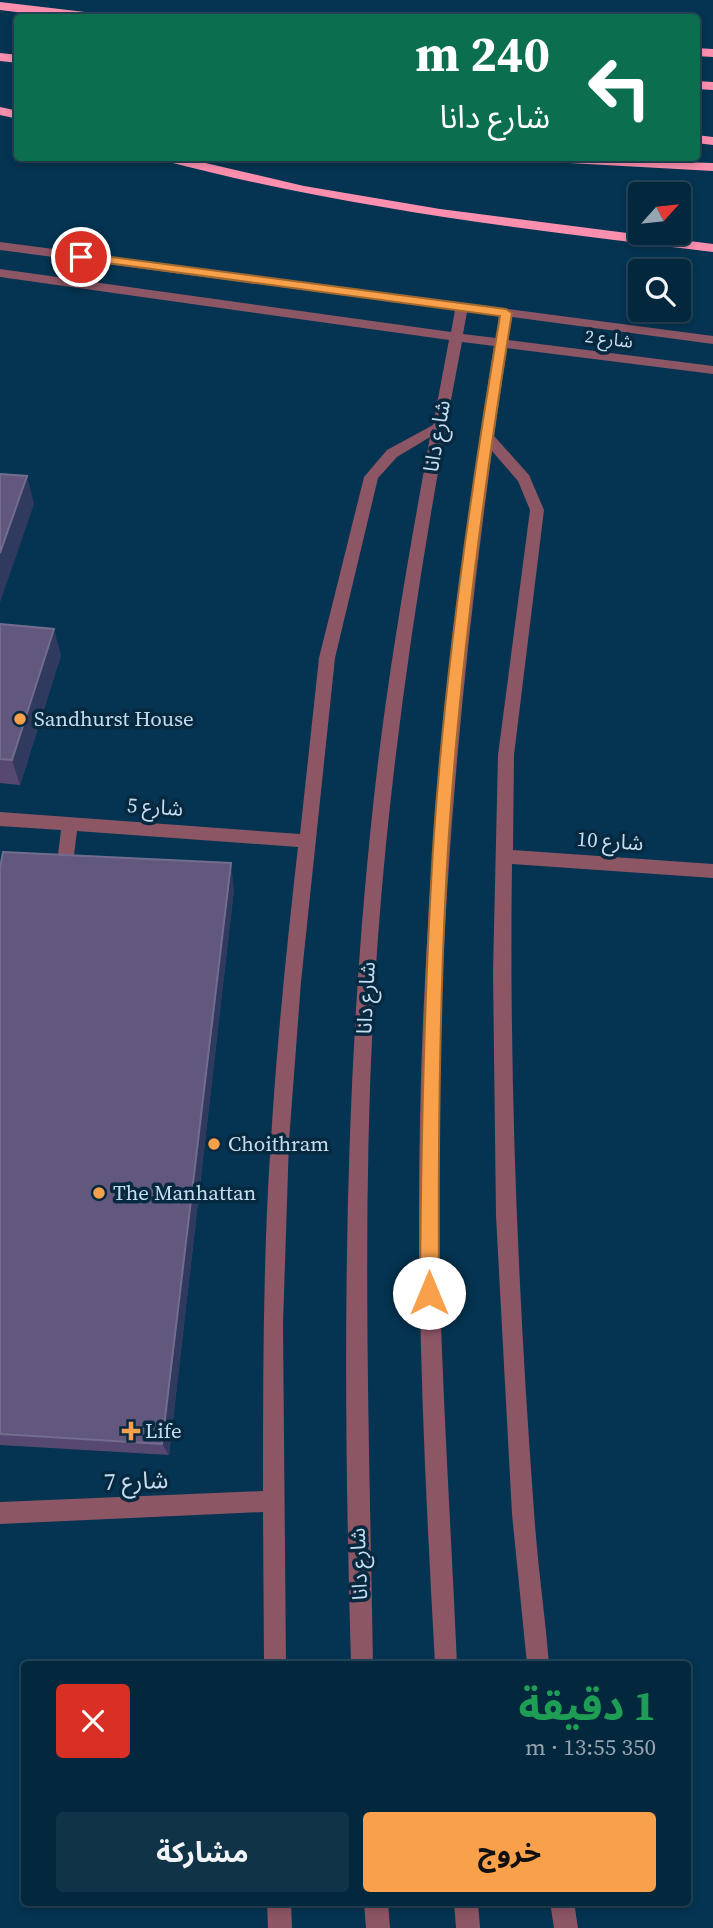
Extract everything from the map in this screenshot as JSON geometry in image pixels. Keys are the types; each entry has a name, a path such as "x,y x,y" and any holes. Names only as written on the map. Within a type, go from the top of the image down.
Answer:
{"highway":[{"path":"0,6 68,14"},
{"path":"182,161 252,179 367,202 713,248"},
{"path":"588,161 713,167"}],"street":[{"path":"0,246 506,313 486,436 452,713 440,860 431,1078 429,1293 446,1661"},
{"path":"0,273 501,343"},
{"path":"0,286 24,277"},
{"name":"شارع دانا","path":"362,1661 356,1503 355,1303 359,1128 378,836 391,713 461,306"},
{"name":"شارع 2","path":"506,313 713,340"},
{"name":"شارع 2","path":"501,343 713,370"},
{"path":"275,1661 274,1324 280,1141 292,982 327,658 371,477 381,461 396,449 438,428"},
{"path":"486,436 524,477 533,493 537,510 506,755 504,856 506,1216 523,1514 538,1661"},
{"name":"شارع 5","path":"0,819 308,841"},
{"path":"63,880 70,824"},
{"name":"شارع 10","path":"504,856 713,871"},
{"name":"شارع 7","path":"0,1513 274,1501"},
{"path":"279,1906 280,1928"},
{"path":"376,1906 378,1928"},
{"path":"466,1906 468,1928"},
{"path":"563,1906 566,1928"}],"building":[{"path":"0,474 27,476 0,553"},
{"path":"0,624 54,629 12,760 0,759"},
{"name":"The Manhattan","path":"3,852 231,863 162,1444 0,1434 0,868"}],"place":[{"name":"Sandhurst House","path":"20,719"},
{"name":"Choithram","path":"214,1144"},
{"name":"The Manhattan","path":"99,1193"},
{"name":"Life","path":"131,1431"}],"route":[{"path":"81,257 506,313 463,605 442,833 429,1120 429,1293"}]}
